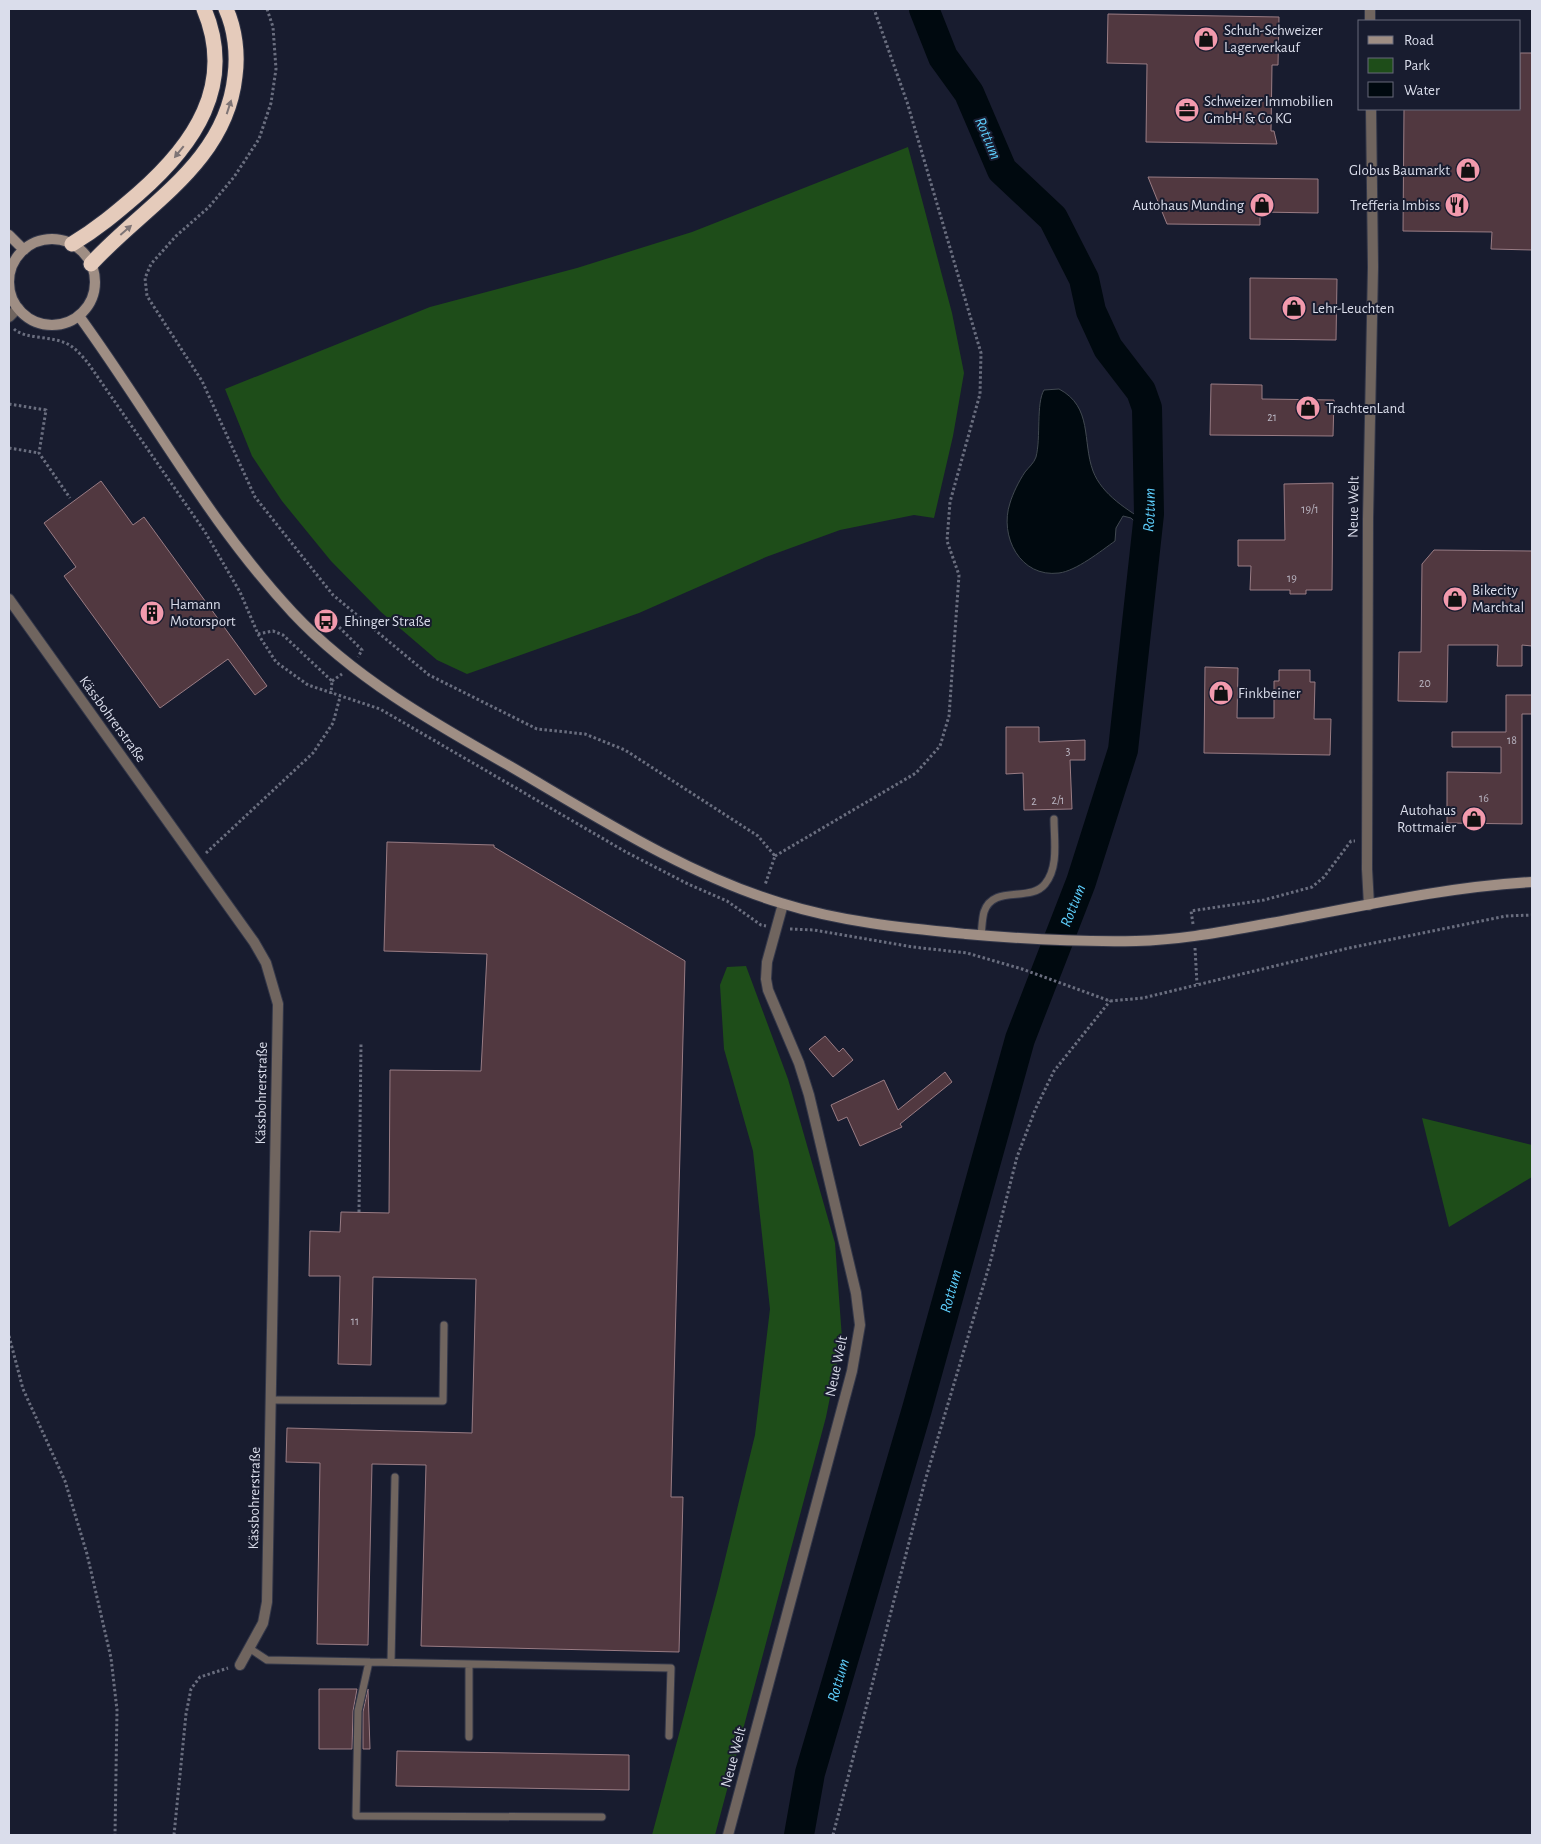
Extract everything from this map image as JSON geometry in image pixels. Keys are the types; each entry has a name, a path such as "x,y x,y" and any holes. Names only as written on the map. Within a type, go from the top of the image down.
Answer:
{"highway":[{"path":"72,244 99,228 162,173 192,135 211,94 214,81 213,39 204,9"},
{"path":"91,264 107,246 173,188 213,142 225,118 234,92 237,62 234,39 226,9"}],"main road":[{"path":"9,235 24,250"},
{"path":"42,240 62,240 72,244 86,256 91,264 94,275 92,297 79,316 69,322 47,325 36,322 18,308 9,289 9,278 16,258 24,250 42,240"},
{"path":"79,316 224,531 258,575 296,617 324,642 409,706 471,744 630,836 706,874 761,896 783,904 893,927 1022,938 1138,941 1194,937 1427,893 1532,882"}],"street":[{"name":"Neue Welt","path":"1369,905 1367,841 1368,529 1373,267 1371,110"},
{"path":"9,317 18,308"},
{"name":"Kässbohrerstraße","path":"9,599 254,942 266,963 278,1004 267,1602 263,1623 240,1665"},
{"name":"Neue Welt","path":"728,1835 852,1371 860,1324 856,1293 809,1095 799,1063 768,990 767,962 783,904"}],"lane":[{"path":"981,935 984,911 990,902 1000,896 1030,892 1046,883 1055,858 1054,819"},
{"path":"271,1400 443,1402 444,1325"},
{"path":"391,1662 395,1477"},
{"path":"249,1648 267,1660 671,1668 669,1736"},
{"path":"369,1662 358,1711 356,1816 602,1817"},
{"path":"469,1664 469,1737"}],"path":[{"path":"266,9 273,27 276,69 271,103 259,139 234,177 209,207 176,236 157,257 151,264 145,278 146,296 202,381 256,497 333,595 429,675 537,729 586,734 625,750 758,836 775,856"},
{"path":"761,896 775,856 916,773 940,746 950,716 960,575 947,540 950,502 980,394 981,353 907,102 874,9"},
{"path":"20,334 51,338 71,346 88,363 205,532 240,592 258,634 276,662 308,685 380,709 626,852 688,884 727,901 761,925 814,930 913,947 967,953 1022,969 1110,1001 1143,998 1349,948 1506,916 1532,914"},
{"path":"9,404 46,410 39,452 70,498"},
{"path":"9,448 39,452"},
{"path":"258,634 273,631 283,635 332,681 331,694"},
{"path":"197,861 225,838 313,753 333,723 340,697"},
{"path":"1198,984 1191,911 1264,900 1312,887 1324,876 1351,841 1367,841"},
{"path":"833,1835 925,1481 990,1263 1018,1157 1035,1110 1054,1071 1110,1001"},
{"path":"359,1212 361,1043"},
{"path":"9,1336 23,1389 65,1481 87,1554 110,1658 117,1710 115,1835"},
{"path":"174,1835 186,1714 191,1689 200,1676 240,1665"}],"green space":[{"path":"908,147 952,313 964,373 953,436 934,518 914,515 840,530 766,557 639,613 467,674 437,660 381,612 331,561 282,501 252,456 225,389 430,307 577,268 692,232"},
{"path":"746,966 788,1079 835,1243 842,1338 826,1417 715,1835 652,1835 718,1588 755,1435 770,1309 753,1151 724,1049 720,985 727,967"},
{"path":"1422,1118 1532,1145 1532,1177 1449,1227"}],"water":[{"path":"1059,389 1070,396 1082,415 1090,460 1097,480 1116,501 1148,523 1147,533 1131,518 1123,516 1116,528 1115,541 1073,569 1059,573 1045,573 1033,569 1023,562 1016,552 1010,541 1007,516 1016,487 1036,457 1040,403 1044,390"}],"building":[{"path":"1108,14 1279,17 1278,65 1272,65 1271,131 1274,131 1277,144 1146,142 1147,64 1107,63"},
{"name":"Globus Baumarkt","path":"1521,53 1532,53 1532,250 1491,249 1492,232 1403,231 1404,110 1521,110"},
{"path":"1148,177 1318,179 1318,213 1260,212 1260,225 1167,224"},
{"path":"1250,278 1337,279 1336,340 1250,339"},
{"path":"1211,384 1262,385 1262,399 1334,400 1333,436 1210,435"},
{"name":"Hamann Motorsport","path":"101,481 133,525 144,517 267,686 255,695 228,659 160,708 64,576 76,567 44,523"},
{"path":"1333,483 1332,590 1306,590 1306,594 1290,594 1290,590 1250,590 1251,566 1238,566 1238,540 1285,540 1284,484"},
{"path":"1434,550 1532,551 1532,646 1522,645 1522,666 1497,666 1498,645 1448,645 1447,702 1398,701 1399,652 1421,652 1422,564"},
{"name":"Finkbeiner","path":"1205,667 1238,668 1237,718 1274,718 1274,681 1279,681 1279,670 1310,670 1310,682 1315,682 1314,719 1331,719 1330,755 1204,753"},
{"path":"1506,695 1532,695 1532,714 1522,714 1522,824 1447,823 1447,772 1501,773 1501,747 1452,747 1452,732 1506,732"},
{"path":"1006,727 1039,727 1039,742 1085,740 1085,760 1070,760 1072,809 1024,810 1023,773 1006,774"},
{"path":"387,842 494,845 494,847 685,961 671,1497 683,1497 679,1652 421,1646 426,1465 372,1464 368,1645 317,1644 320,1463 286,1462 287,1428 472,1433 476,1279 373,1277 371,1365 338,1364 340,1276 309,1276 310,1231 340,1232 341,1212 389,1213 390,1070 481,1071 487,954 384,951"},
{"path":"825,1036 839,1052 843,1048 853,1060 833,1077 809,1049"},
{"path":"945,1072 952,1082 900,1124 902,1127 860,1146 847,1117 838,1121 831,1105 884,1080 898,1110"},
{"path":"319,1689 357,1689 353,1711 352,1749 319,1749"},
{"path":"368,1689 370,1749 363,1749 363,1712"},
{"path":"397,1751 629,1755 629,1790 396,1786"}],"waterway":[{"name":"Rottum","path":"799,1835 810,1773 917,1409 1020,1039 1081,882 1123,750 1149,514 1147,408 1141,391 1108,348 1091,311 1084,279 1053,218 1002,170 969,93 943,57 924,9"}],"place":[{"name":"Schuh-Schweizer Lagerverkauf","path":"1206,39"},
{"name":"Schweizer Immobilien GmbH & Co KG","path":"1187,110"},
{"name":"Globus Baumarkt","path":"1468,170"},
{"name":"Autohaus Munding","path":"1262,205"},
{"name":"Trefferia Imbiss","path":"1457,205"},
{"name":"Lehr-Leuchten","path":"1294,308"},
{"name":"TrachtenLand","path":"1308,408"},
{"name":"Bikecity Marchtal","path":"1455,599"},
{"name":"Hamann Motorsport","path":"152,613"},
{"name":"Ehinger Straße","path":"326,621"},
{"name":"Finkbeiner","path":"1221,693"},
{"name":"Autohaus Rottmaier","path":"1474,819"}]}
